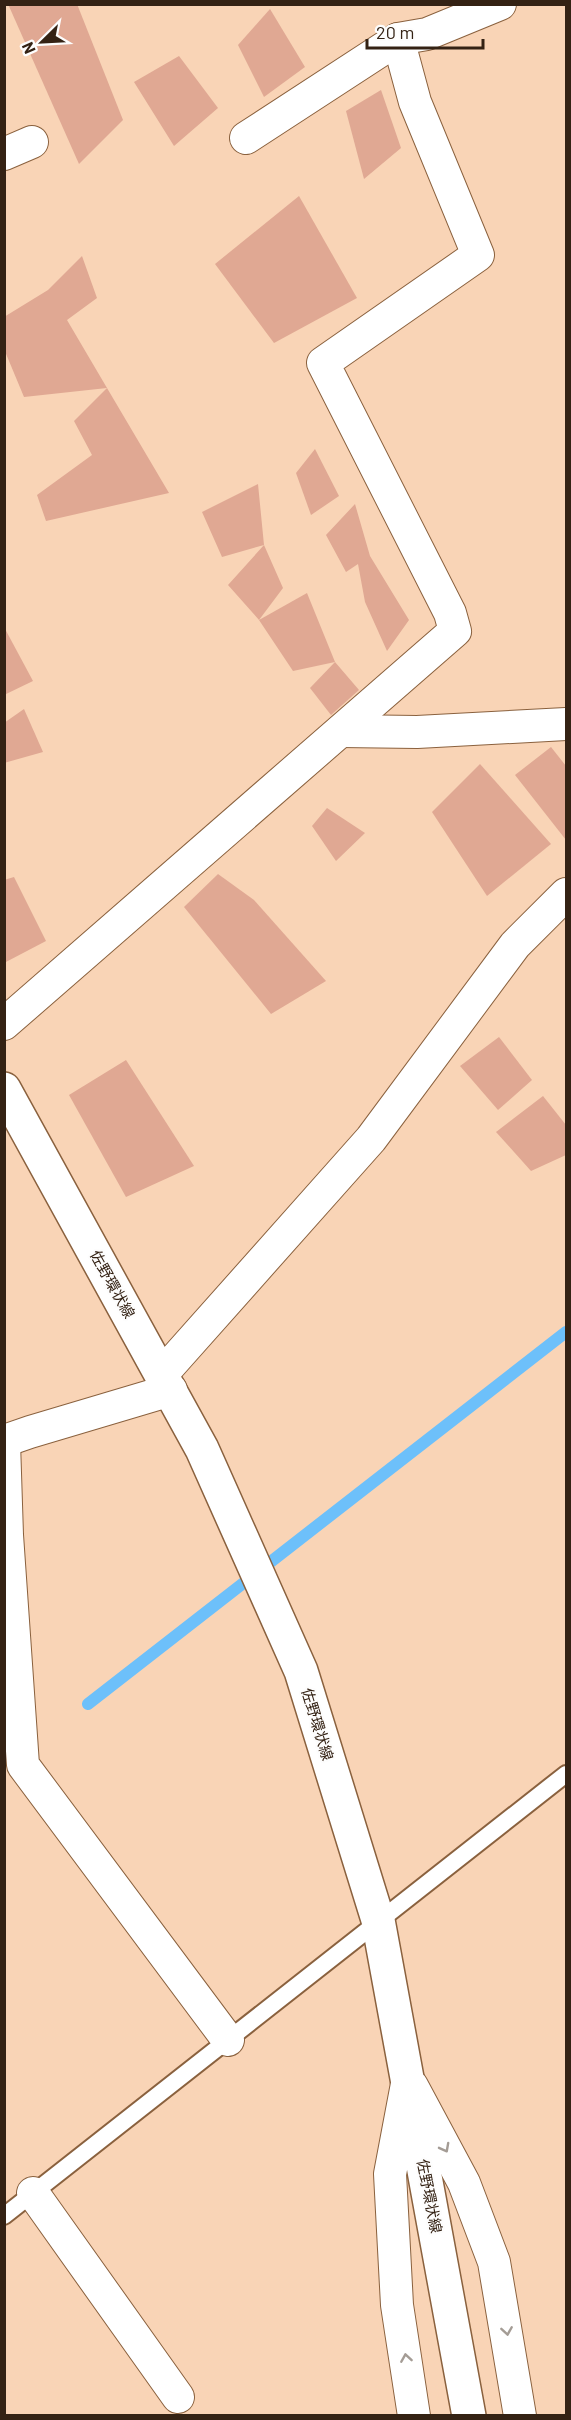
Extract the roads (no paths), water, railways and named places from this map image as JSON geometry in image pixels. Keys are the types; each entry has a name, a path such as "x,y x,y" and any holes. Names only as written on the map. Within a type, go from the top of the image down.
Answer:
{"main road":[{"name":"佐野環状線","path":"4,1089 202,1449 302,1671 378,1920 469,2415"}],"street":[{"path":"246,138 398,39 428,34 500,4"},
{"path":"4,1024 455,632 450,613 323,363 478,255 415,102 398,39"},
{"path":"340,732 417,732 567,724"},
{"path":"228,2040 23,1765 7,1535 4,1442 166,1382 371,1139 515,945 567,894"},
{"path":"408,2078 390,2174 397,2305 414,2415"},
{"path":"408,2078 464,2183 494,2262 520,2415"},
{"path":"33,2193 178,2397"}],"lane":[{"path":"4,2216 378,1920 567,1774"}],"waterway":[{"path":"88,1704 566,1332"}]}
